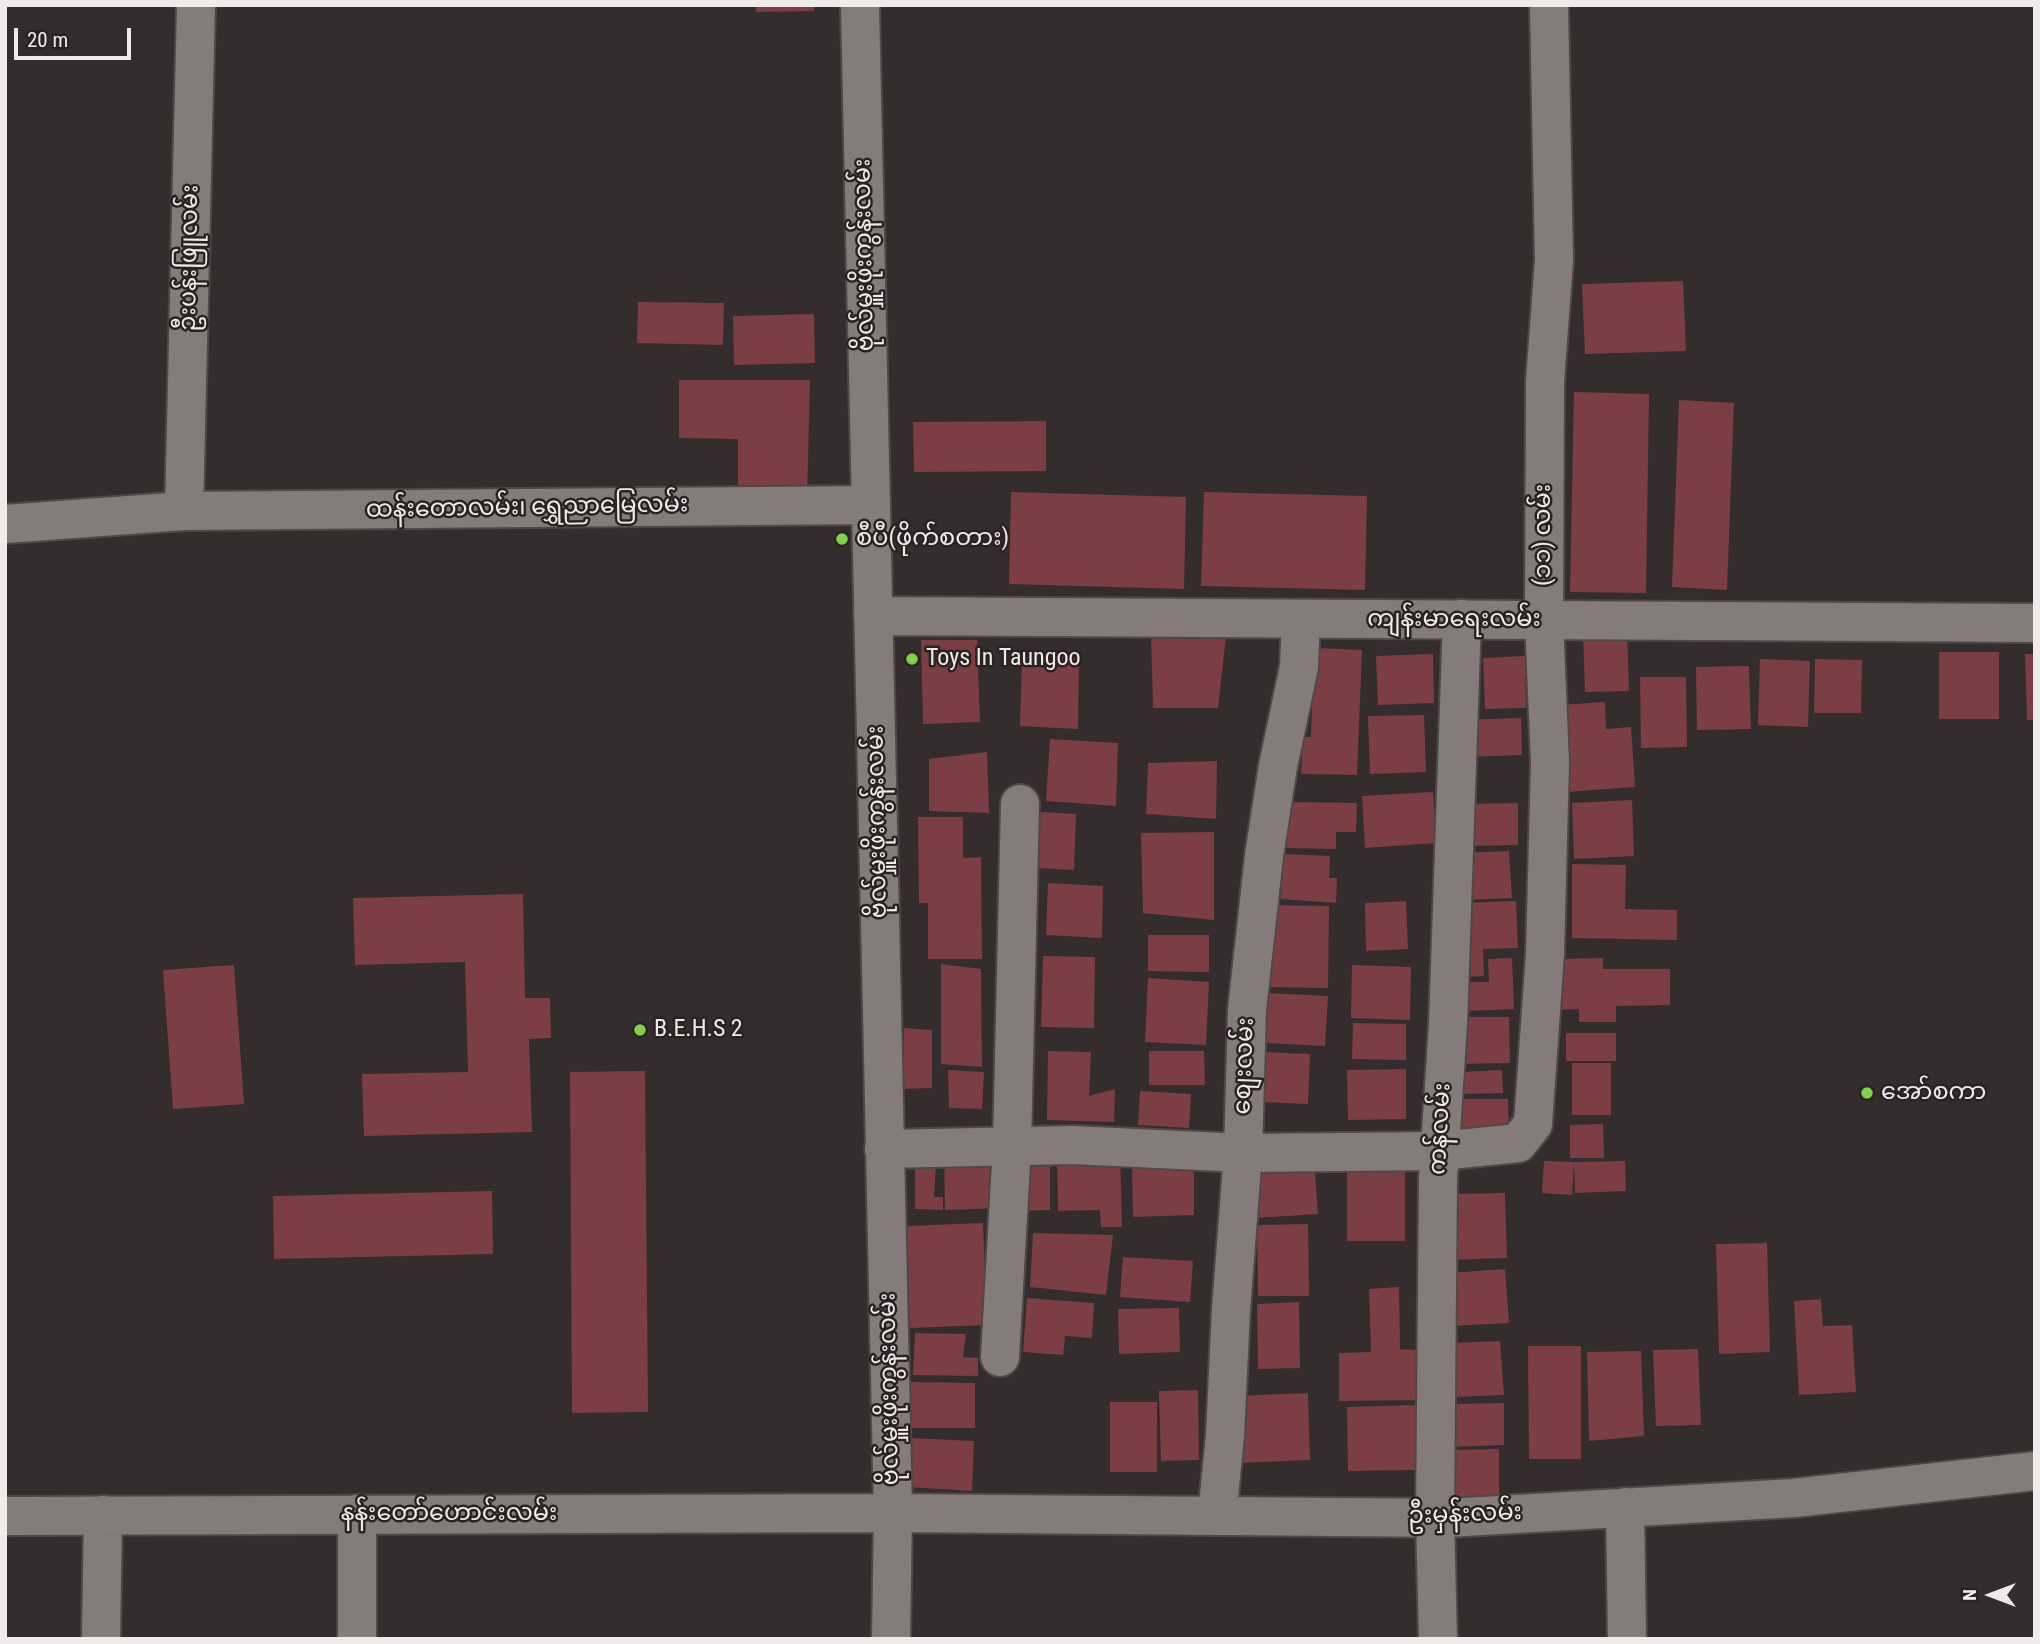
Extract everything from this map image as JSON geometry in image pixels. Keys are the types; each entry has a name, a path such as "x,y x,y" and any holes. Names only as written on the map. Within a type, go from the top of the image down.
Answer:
{"street":[{"name":"ဦးပန်းဖြူလမ်း","path":"184,511 196,5"},
{"name":"ဗိုလ်မှူးဖိုးကွန်းလမ်း","path":"860,5 893,1513 891,1639"},
{"name":"(၁၁) လမ်း","path":"1440,1151 1518,1143 1533,1124 1545,954 1550,762 1544,620 1545,382 1554,260 1549,5"},
{"name":"ထန်းတောလမ်း၊ ရွှေညာမြေလမ်း","path":"5,524 184,511 871,505"},
{"name":"ကျန်းမာရေးလမ်း","path":"873,616 2035,623"},
{"name":"စျေးလမ်း","path":"1217,1516 1225,1436 1243,1153 1247,1010 1264,856 1278,766 1299,667 1301,619"},
{"name":"ကန်လမ်း","path":"1438,1639 1435,1518 1440,1151 1448,1024 1462,619"},
{"path":"1000,1357 1012,1146 1020,804"},
{"path":"884,1149 1072,1145 1243,1153 1440,1151"},
{"name":"ဦးမှန်းလမ်း","path":"893,1513 1435,1518 1794,1498 2035,1471"},
{"path":"1625,1507 1627,1639"},
{"name":"နန်းတော်ဟောင်းလမ်း","path":"5,1516 893,1513"},
{"path":"356,1514 357,1639"},
{"path":"101,1639 103,1515"}],"building":[{"path":"756,5 814,5 814,11 756,12"},
{"path":"1683,281 1686,351 1585,354 1582,284"},
{"path":"638,302 724,303 723,345 637,343"},
{"path":"814,314 815,363 734,365 733,316"},
{"path":"679,380 810,380 807,498 738,498 738,439 679,438"},
{"path":"1574,392 1649,394 1646,593 1570,592"},
{"path":"1679,400 1734,403 1727,590 1672,587"},
{"path":"1046,421 1046,471 914,472 913,422"},
{"path":"1011,492 1186,497 1184,589 1009,584"},
{"path":"1204,492 1367,496 1365,590 1201,586"},
{"path":"1227,627 1218,708 1153,708 1151,630"},
{"path":"1627,630 1629,691 1585,692 1583,632"},
{"path":"921,640 977,640 980,722 923,724"},
{"path":"1314,648 1362,650 1357,775 1301,774 1303,737 1311,737"},
{"path":"1939,652 1999,652 1999,719 1939,719"},
{"path":"1433,654 1434,703 1378,705 1376,656"},
{"path":"2025,654 2035,654 2035,720 2027,720"},
{"path":"1079,655 1078,729 1020,726 1022,658"},
{"path":"1525,656 1526,708 1485,709 1483,658"},
{"path":"1760,659 1810,661 1808,727 1758,725"},
{"path":"1815,659 1862,660 1861,713 1814,713"},
{"path":"1749,666 1751,729 1697,730 1696,667"},
{"path":"1640,677 1686,677 1687,747 1641,748"},
{"path":"1605,702 1606,729 1631,727 1635,787 1565,792 1559,705"},
{"path":"1424,715 1426,772 1370,774 1368,716"},
{"path":"1521,718 1522,755 1466,757 1465,720"},
{"path":"1050,739 1118,743 1116,806 1046,801"},
{"path":"987,752 989,813 929,811 929,759"},
{"path":"1217,761 1216,819 1146,814 1148,763"},
{"path":"1433,792 1436,843 1365,848 1362,796"},
{"path":"1632,800 1634,856 1574,859 1572,803"},
{"path":"1286,802 1357,803 1356,832 1336,832 1336,849 1286,848"},
{"path":"1518,803 1518,845 1465,846 1464,804"},
{"path":"1040,812 1076,814 1074,870 1037,868"},
{"path":"918,817 963,817 963,858 981,857 982,959 928,959 928,903 919,903"},
{"path":"1214,832 1214,920 1143,913 1141,833"},
{"path":"1509,851 1512,898 1464,900 1461,853"},
{"path":"1284,854 1330,856 1329,878 1337,878 1336,903 1281,899"},
{"path":"1572,864 1626,865 1625,909 1677,910 1677,940 1572,938"},
{"path":"1048,883 1103,886 1102,938 1046,935"},
{"path":"523,894 525,998 550,998 551,1038 529,1039 532,1132 364,1136 362,1074 468,1072 465,962 355,965 353,898"},
{"path":"1406,901 1408,949 1366,951 1365,903"},
{"path":"1516,901 1518,948 1483,949 1484,976 1461,977 1458,903"},
{"path":"1272,905 1329,906 1328,988 1270,987"},
{"path":"1148,935 1209,935 1209,972 1148,971"},
{"path":"1043,956 1095,957 1094,1028 1041,1027"},
{"path":"1512,958 1514,1009 1466,1011 1465,982 1489,982 1488,959"},
{"path":"1603,958 1603,969 1670,969 1670,1005 1616,1006 1616,1022 1579,1022 1579,1009 1550,1010 1559,959"},
{"path":"941,964 981,969 982,1067 941,1064"},
{"path":"234,965 244,1104 173,1109 163,970"},
{"path":"1352,965 1411,967 1410,1020 1351,1018"},
{"path":"1148,978 1209,982 1206,1045 1145,1042"},
{"path":"1268,993 1328,996 1325,1046 1265,1043"},
{"path":"1457,1017 1509,1017 1510,1063 1458,1064"},
{"path":"1353,1023 1406,1024 1406,1060 1352,1059"},
{"path":"904,1028 932,1030 932,1088 902,1089"},
{"path":"1566,1033 1616,1033 1616,1061 1566,1061"},
{"path":"1048,1051 1091,1052 1089,1096 1115,1089 1114,1122 1047,1120"},
{"path":"1149,1051 1204,1051 1205,1085 1149,1085"},
{"path":"1264,1052 1310,1054 1308,1104 1262,1102"},
{"path":"1572,1063 1611,1063 1611,1115 1572,1115"},
{"path":"1406,1069 1406,1119 1348,1120 1347,1070"},
{"path":"948,1070 984,1072 982,1109 949,1108"},
{"path":"1502,1070 1503,1093 1461,1094 1460,1072"},
{"path":"645,1071 648,1412 572,1413 570,1072"},
{"path":"1140,1091 1191,1094 1189,1128 1138,1125"},
{"path":"1456,1099 1508,1099 1509,1137 1456,1138"},
{"path":"1603,1124 1604,1158 1570,1158 1570,1125"},
{"path":"1004,1148 1004,1208 945,1210 944,1152"},
{"path":"1120,1149 1122,1227 1101,1227 1100,1210 1058,1211 1057,1151"},
{"path":"1015,1152 1050,1152 1050,1210 1016,1211"},
{"path":"1314,1157 1318,1214 1255,1218 1251,1161"},
{"path":"1347,1158 1405,1158 1405,1241 1347,1241"},
{"path":"1544,1161 1574,1162 1572,1195 1542,1193"},
{"path":"1625,1161 1626,1191 1575,1193 1574,1162"},
{"path":"936,1164 934,1197 943,1197 943,1210 915,1209 915,1165"},
{"path":"1194,1165 1194,1215 1133,1217 1132,1166"},
{"path":"492,1191 493,1254 274,1259 273,1196"},
{"path":"1505,1193 1507,1258 1448,1260 1446,1194"},
{"path":"983,1223 987,1325 910,1328 906,1226"},
{"path":"1308,1224 1309,1296 1258,1296 1257,1225"},
{"path":"1033,1233 1113,1235 1106,1295 1030,1287"},
{"path":"1767,1243 1770,1352 1719,1354 1716,1244"},
{"path":"1123,1257 1193,1261 1190,1302 1120,1297"},
{"path":"1505,1269 1509,1323 1452,1326 1448,1273"},
{"path":"1399,1287 1400,1349 1430,1351 1430,1400 1339,1401 1339,1353 1371,1352 1369,1289"},
{"path":"1027,1298 1094,1303 1092,1338 1065,1336 1063,1355 1023,1352"},
{"path":"1821,1299 1823,1326 1852,1325 1856,1392 1799,1395 1794,1301"},
{"path":"1299,1302 1300,1368 1258,1369 1257,1304"},
{"path":"1179,1308 1180,1352 1119,1354 1118,1309"},
{"path":"915,1333 966,1334 963,1357 978,1358 978,1376 913,1375"},
{"path":"1500,1341 1504,1395 1455,1397 1452,1343"},
{"path":"1528,1346 1581,1346 1581,1459 1529,1459"},
{"path":"1698,1349 1701,1425 1656,1426 1653,1350"},
{"path":"1641,1351 1644,1436 1589,1441 1587,1352"},
{"path":"908,1382 975,1383 975,1428 908,1428"},
{"path":"1198,1390 1199,1460 1161,1461 1159,1391"},
{"path":"1308,1393 1310,1460 1237,1463 1234,1396"},
{"path":"1110,1402 1157,1402 1157,1472 1110,1472"},
{"path":"1504,1403 1504,1445 1453,1447 1452,1404"},
{"path":"1416,1405 1417,1470 1348,1471 1347,1407"},
{"path":"910,1438 974,1441 972,1491 908,1487"},
{"path":"1499,1449 1499,1499 1446,1500 1446,1450"}],"place":[{"name":"စီပီ(ဖိုက်စတား)","path":"842,539"},
{"name":"Toys In Taungoo","path":"912,659"},
{"name":"B.E.H.S 2","path":"640,1030"},
{"name":"အော်စကာ","path":"1867,1093"}]}
